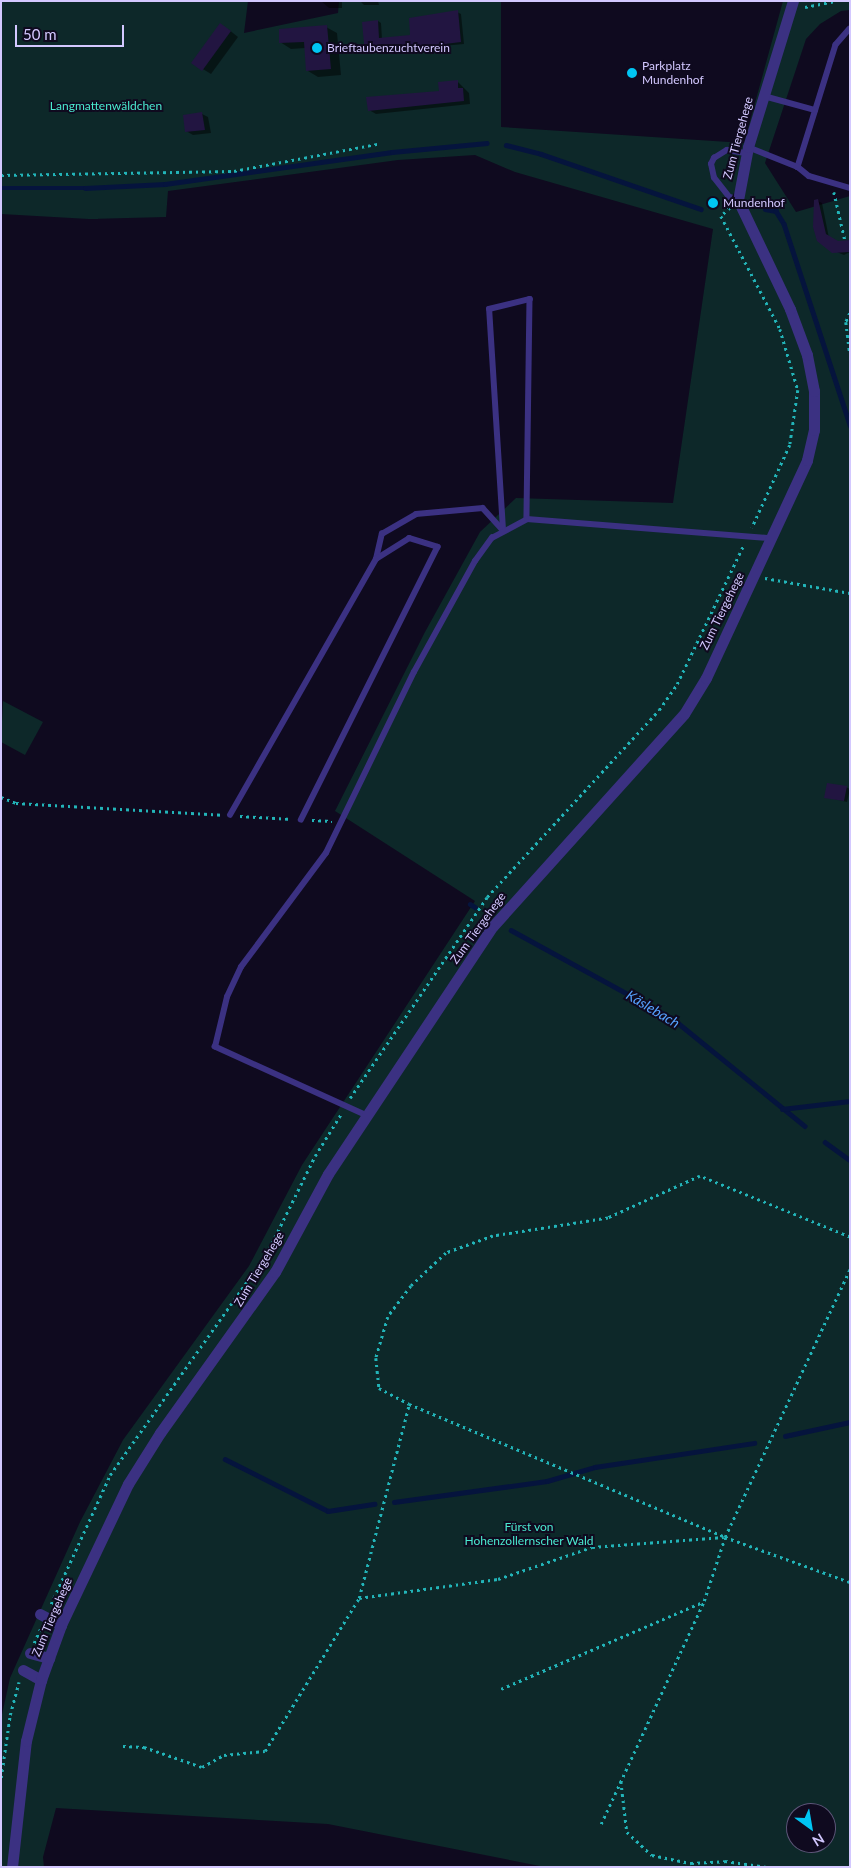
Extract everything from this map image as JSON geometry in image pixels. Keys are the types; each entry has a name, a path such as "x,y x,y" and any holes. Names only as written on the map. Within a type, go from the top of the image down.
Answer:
{"street":[{"name":"Zum Tiergehege","path":"12,1867 26,1741 41,1680 62,1625 128,1484 160,1433 275,1272 328,1174 493,926 684,714 706,678 773,538 807,460 814,430 814,391 807,355 790,309 738,200 747,150 792,5"},
{"path":"41,1618 62,1625"},
{"path":"31,1649 48,1658"},
{"path":"22,1674 41,1680"}],"lane":[{"path":"798,167 836,45 850,30"},
{"path":"763,95 815,110"},
{"path":"738,200 729,197 714,178 711,164 714,158 727,150 747,150 798,167 809,176 850,188"},
{"path":"503,530 489,309 530,299 527,519"},
{"path":"230,816 376,559 382,534 416,514 483,508 503,530"},
{"path":"366,1116 215,1047 227,997 241,967 326,853 414,672 475,561 492,538 503,530 527,519 773,538"},
{"path":"301,820 438,547 409,538 376,559"}],"path":[{"path":"792,5 835,1"},
{"path":"1,175 234,171 378,144"},
{"path":"831,183 845,240"},
{"path":"51,1604 110,1475 266,1255 315,1156 345,1106 487,897 659,710 677,684 790,444 798,390 780,329 721,216 738,200"},
{"path":"850,313 846,322 850,353"},
{"path":"755,574 780,583 850,593"},
{"path":"1,797 16,803 341,822"},
{"path":"850,1237 700,1176 608,1218 493,1236 446,1253 411,1286 388,1318 376,1358 379,1388 409,1404 725,1537 850,1582"},
{"path":"601,1824 704,1601 725,1537 850,1269"},
{"path":"123,1746 144,1747 202,1767 224,1755 266,1751 358,1598 409,1404"},
{"path":"358,1598 498,1579 592,1547 725,1537"},
{"path":"501,1689 704,1601"},
{"path":"31,1649 41,1618"},
{"path":"1,1778 10,1715 22,1674"},
{"path":"621,1780 627,1832 652,1855 691,1862 725,1861 768,1867"}],"green space":[{"name":"Fürst von Hohenzollernscher Wald","path":"1,1 248,1 244,33 338,13 339,1 501,1 501,127 744,143 783,1 850,1 850,10 841,11 820,24 806,39 765,163 796,212 850,196 850,1867 545,1867 328,1824 56,1808 43,1857 44,1867 1,1867 1,1719 10,1678 80,1522 123,1440 249,1266 302,1165 475,901 335,811 425,632 480,532 516,498 673,503 713,229 515,172 475,155 398,160 168,191 166,217 89,219 1,214"},
{"path":"3,701 43,722 25,755 1,742"}],"building":[{"path":"458,10 461,42 365,54 362,22 378,20 379,38 410,35 409,18"},
{"path":"220,23 231,31 202,71 191,63"},
{"name":"Brieftaubenzuchtverein","path":"327,25 331,69 306,71 304,42 279,43 279,29"},
{"path":"458,80 458,88 463,88 464,101 368,111 366,97 439,91 438,82"},
{"path":"202,112 205,130 185,132 183,115"},
{"path":"818,199 826,234 838,241 850,240 850,252 832,253 817,241 813,227 814,200"},
{"path":"827,783 847,786 844,801 824,798"}],"waterway":[{"path":"1,188 85,188 165,184 392,152 487,143"},
{"path":"506,145 541,154 701,209"},
{"path":"765,209 776,211 784,224 850,425"},
{"path":"470,904 475,907"},
{"name":"Käslebach","path":"511,930 672,1018 805,1126"},
{"path":"782,1109 850,1101"},
{"name":"Käslebach","path":"825,1142 850,1160"},
{"path":"785,1436 850,1422"},
{"path":"394,1502 547,1481 595,1467 754,1443"},
{"path":"225,1459 328,1511 374,1504"}],"place":[{"name":"Brieftaubenzuchtverein","path":"317,48"},
{"name":"Parkplatz Mundenhof","path":"632,73"},
{"name":"Mundenhof","path":"713,203"}],"park label":[{"name":"Langmattenwäldchen","path":"106,106"}]}
